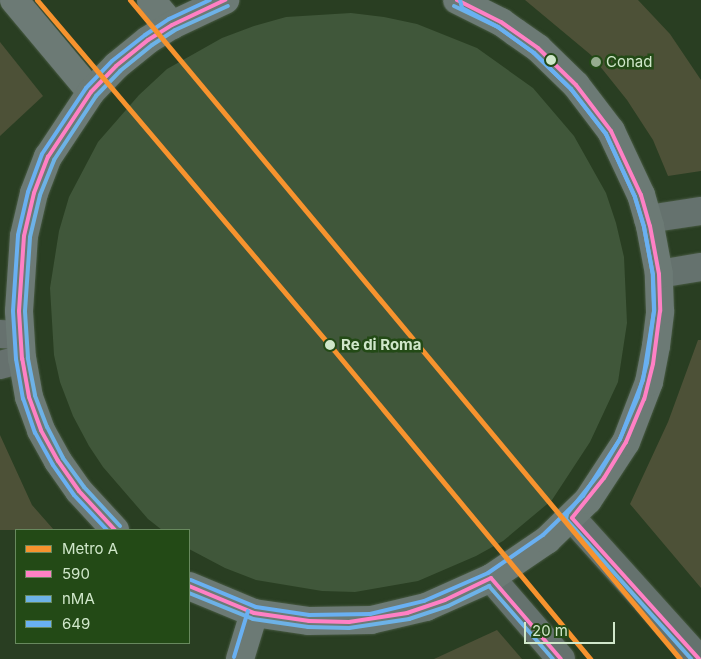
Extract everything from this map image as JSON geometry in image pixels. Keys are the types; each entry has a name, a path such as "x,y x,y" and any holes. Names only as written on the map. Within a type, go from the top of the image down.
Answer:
{"main road":[{"path":"14,0 91,92"},
{"path":"151,0 172,25"},
{"path":"114,529 80,491 50,446 10,348 21,261 34,193 54,145 91,92 125,57 172,25 225,0"},
{"path":"190,586 254,613 317,621 371,620 426,607 492,578 547,540 572,518 604,478 626,442 649,382 660,311 659,274 648,219 634,176 620,146 589,100 538,48 501,22 463,1"},
{"path":"648,219 701,211"},
{"path":"659,274 701,267"},
{"path":"572,518 699,659"},
{"path":"492,578 561,659"},
{"path":"240,659 254,613"}],"green space":[{"path":"351,13 384,17 417,24 477,48 533,88 574,136 606,193 616,223 624,257 627,323 618,382 590,442 552,500 503,541 476,556 418,581 355,592 322,591 256,580 225,568 190,550 190,529 161,529 148,519 103,467 73,416 60,382 54,355 50,288 59,231 69,197 98,142 139,95 167,69 222,38 286,17"}],"building":[{"path":"525,0 638,0 670,34 701,80 701,171 668,176 653,140 627,100 591,55"},
{"path":"0,42 43,96 0,136"},
{"path":"698,340 701,340 701,588 630,504 668,422"},
{"path":"0,435 32,505 53,529 0,530"},
{"path":"497,630 522,659 434,659"}],"metro line":[{"name":"A","path":"37,0 333,349 590,659"},
{"name":"A","path":"130,0 680,659"}],"transit line":[{"name":"649","path":"106,529 74,495 53,465 35,433 23,399 16,359 13,311 18,235 28,192 42,154 86,88 112,61 145,35 169,19 210,0"},
{"name":"590","path":"114,529 79,491 58,461 41,430 29,397 22,359 19,311 24,236 34,193 48,157 91,92 116,66 148,40 172,25 225,0"},
{"name":"590","path":"457,0 501,22 538,48 576,85 611,131 641,195 650,226 659,274 660,311 653,364 644,399 626,442 604,478 572,518 699,659"},
{"name":"649","path":"191,580 256,607 309,615 370,614 424,601 488,573 543,535 583,496 620,439 643,380 654,311 653,275 644,227 635,197 606,134 571,89 534,53 498,27 462,8 460,0"},
{"name":"nMA","path":"120,526 84,487 63,458 47,427 35,395 28,358 25,311 30,237 40,195 54,160 96,96 120,71 152,45 175,30 228,6"},
{"name":"nMA","path":"454,6 498,27 534,53 571,89 606,134 635,197 644,227 653,275 654,311 647,363 638,397 620,439 599,474 567,514 566,519 691,659"},
{"name":"590","path":"190,586 254,613 309,621 349,622 407,613 445,600 491,578 561,659"},
{"name":"nMA","path":"190,593 253,619 308,627 349,628 409,619 448,606 489,586 553,659"},
{"name":"649","path":"234,657 248,611"}],"place":[{"name":"Conad","path":"596,62"},
{"name":"Re di Roma","path":"330,345"}]}
